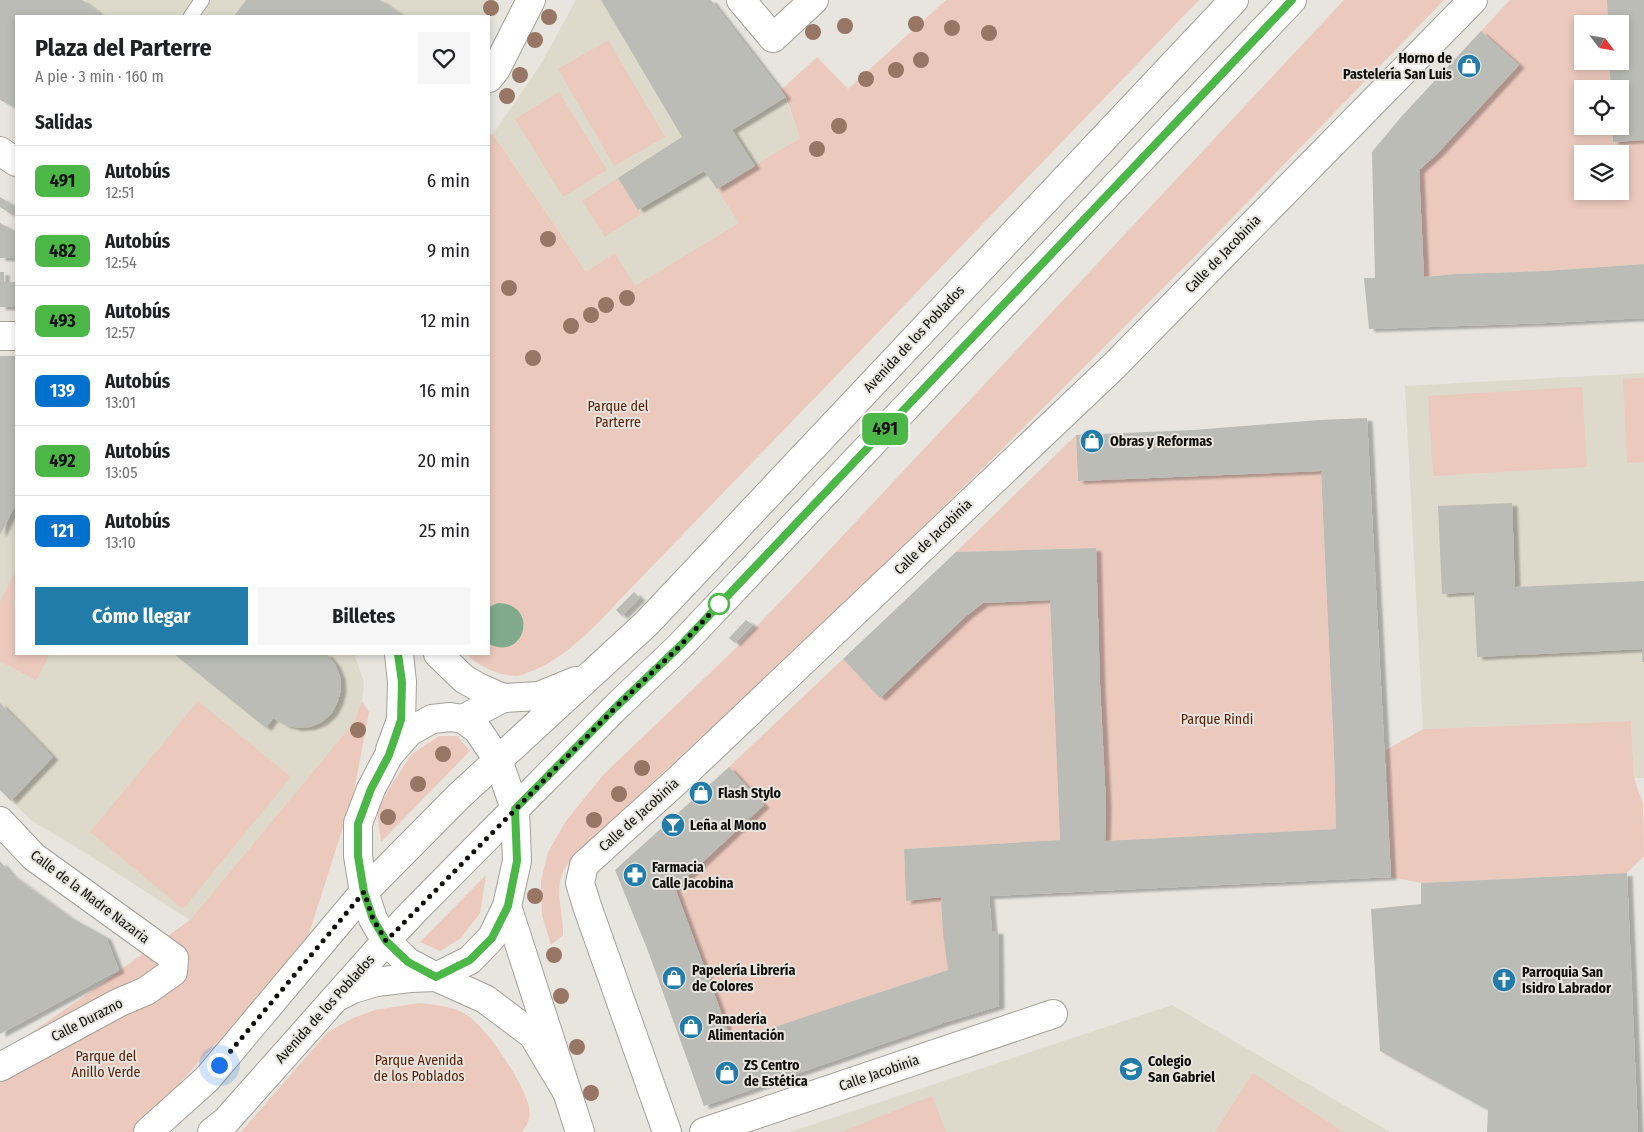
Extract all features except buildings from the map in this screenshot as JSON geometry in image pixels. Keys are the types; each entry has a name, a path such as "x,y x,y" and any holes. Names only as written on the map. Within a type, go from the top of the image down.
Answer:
{"main road":[{"path":"490,77 496,69 531,0"},
{"path":"741,0 772,38 814,0"},
{"name":"Avenida de los Poblados","path":"148,1132 206,1079 364,892 459,796 647,623 1234,0"},
{"name":"Avenida de los Poblados","path":"212,1132 226,1121 386,941 617,706 680,646 1292,0"},
{"name":"Calle de Jacobinia","path":"667,1132 587,906 580,883 584,866 680,778 1114,366 1473,0"},
{"path":"0,152 15,161"},
{"path":"0,336 15,336"},
{"path":"398,655 402,682 401,720 389,755 371,789 358,824 358,856 364,892 373,919 386,941 408,962 485,999 533,1035 567,1092"},
{"path":"432,655 463,719"},
{"path":"439,655 464,679 504,698"},
{"name":"Avenida de los Poblados","path":"463,719 504,698 539,696 591,675"},
{"path":"334,999 352,989 376,982 436,977 470,960 492,938 508,906 517,861 515,809 498,760 477,729 463,719 450,717 432,719 410,732 389,755"},
{"name":"Calle de la Madre Nazaria","path":"0,821 34,857 174,958 173,972"},
{"path":"508,906 579,1132"},
{"name":"Calle Durazno","path":"0,1067 118,1003 146,990 173,972"},
{"name":"Calle Jacobinia","path":"704,1132 1054,1014"}],"lane":[{"path":"192,15 202,0"}],"shaded area":[{"path":"81,0 493,0 486,15 103,15"},
{"path":"576,0 711,0 785,97 800,138 718,189 739,223 635,287 586,272 493,134 541,64"},
{"path":"0,356 15,356 15,655 354,655 364,682 362,701 354,722 190,920 32,821 0,790"},
{"path":"1644,373 1644,778 1634,778 1631,721 1423,729 1405,386"},
{"path":"498,603 511,606 519,612 523,621 523,631 519,639 512,645 501,647 490,644 490,607"},
{"name":"Colegio San Gabriel","path":"1172,1005 1390,1132 790,1132"}],"green space":[{"name":"Parque del Parterre","path":"946,0 1199,0 587,634 546,664 521,675 510,676 503,674 476,662 467,655 490,655 490,135 493,134 586,272 615,253 635,286 739,223 717,189 800,138 786,97 781,90 817,57 848,89"},
{"path":"1344,0 1444,0 1194,257 992,459 838,609 574,856 564,870 560,880 559,895 563,935 551,945 542,915 541,881 548,852 566,821 604,774 733,651 806,575"},
{"path":"1510,0 1607,0 1608,15 1574,15 1574,70 1610,70 1610,80 1574,80 1574,135 1613,135 1613,142 1644,140 1644,264 1424,277 1419,170 1438,153 1518,65 1481,31"},
{"path":"608,40 665,137 614,166 558,69"},
{"path":"559,92 607,170 563,197 515,119"},
{"path":"618,178 641,214 605,237 582,201"},
{"path":"1644,378 1644,462 1627,463 1623,379"},
{"path":"1582,387 1587,467 1433,476 1428,396"},
{"name":"Parque Rindi","path":"1076,435 1078,481 1321,471 1336,829 1105,841 1106,805 1096,548 956,552"},
{"path":"15,572 15,655 49,655 36,680 0,661 0,602"},
{"path":"1050,600 1060,840 904,849 906,900 941,897 948,970 732,1042 675,888 763,805 729,767 843,659 880,698 966,616 983,603"},
{"path":"198,701 291,777 183,909 90,832"},
{"name":"Parque del Anillo Verde","path":"362,701 369,712 353,796 304,949 134,1132 0,1132 0,1054 190,920 354,722"},
{"path":"1631,721 1634,778 1643,804 1644,856 1627,873 1421,883 1391,877 1386,750 1423,729"},
{"path":"439,736 457,736 470,751 381,842 377,810 412,754"},
{"path":"486,875 480,913 461,938 440,951 420,942"},
{"name":"Parque Avenida de los Poblados","path":"419,1003 438,1005 461,1012 467,1015 485,1032 504,1057 525,1096 530,1114 522,1132 241,1132 328,1032 353,1018 375,1010"},
{"path":"1253,1073 1344,1132 1215,1132"},
{"path":"932,1096 946,1132 841,1132"}],"bus line":[{"name":"491","path":"398,655 402,682 401,720 389,755 371,789 358,824 358,856 364,892 373,919 386,941 408,962 436,977 470,960 492,938 508,906 517,861 515,809 617,706 680,646 1292,0"}],"place":[{"name":"Horno de Pastelería San Luis","path":"1469,66"},
{"name":"Obras y Reformas","path":"1092,441"},
{"name":"Flash Stylo","path":"701,793"},
{"name":"Leña al Mono","path":"673,825"},
{"name":"Farmacia Calle Jacobina","path":"635,875"},
{"name":"Papelería Librería de Colores","path":"674,978"},
{"name":"Parroquia San Isidro Labrador","path":"1504,980"},
{"name":"Panadería Alimentación","path":"691,1027"},
{"name":"Colegio San Gabriel","path":"1131,1069"},
{"name":"ZS Centro de Estética","path":"727,1073"}],"route":[{"path":"219,1065 364,892 373,919 386,941 617,706 680,646 719,604"}]}
